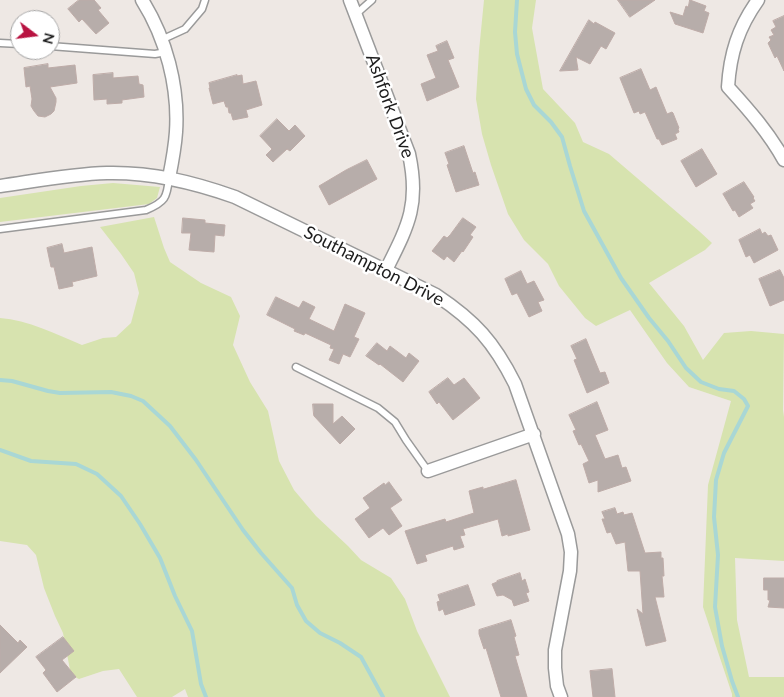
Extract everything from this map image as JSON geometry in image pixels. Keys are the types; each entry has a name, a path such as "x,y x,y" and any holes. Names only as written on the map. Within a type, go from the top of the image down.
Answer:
{"street":[{"path":"142,0 166,52 172,79 176,106 176,131 169,178"},
{"name":"Ashfork Drive","path":"350,0 409,154 413,171 413,206 403,236 386,270"},
{"path":"758,0 739,31 729,68 728,87 780,142 784,160"},
{"name":"Southampton Drive","path":"0,186 107,173 139,174 205,186 235,197 436,295 474,324 503,361 515,384 568,534 571,552 569,583 555,650 555,668 560,697"},
{"path":"428,471 534,434"}],"lane":[{"path":"161,40 185,29 202,8 205,0"},
{"path":"356,15 372,0"},
{"path":"60,47 155,54 166,52"},
{"path":"0,229 146,210 160,204 168,191 169,178"},
{"path":"296,367 378,408 394,422 428,471"}],"green space":[{"path":"484,0 536,0 532,28 543,89 575,123 583,142 609,154 712,243 705,250 649,283 684,326 703,360 724,333 751,331 784,334 784,561 735,558 737,620 749,677 784,677 784,697 732,697 703,607 708,485 731,401 689,387 667,363 630,310 596,326 585,318 559,286 548,264 524,240 508,214 491,165 482,134 476,99"},
{"path":"113,183 160,187 157,198 149,204 0,222 0,198"},
{"path":"154,217 170,262 201,283 231,297 240,316 233,345 250,382 268,411 279,461 294,490 316,516 361,560 391,578 405,599 417,631 450,697 188,697 185,689 172,697 137,697 119,669 103,671 79,679 71,675 63,633 44,588 36,555 27,545 0,541 0,318 31,325 82,345 103,338 116,337 131,323 139,293 134,273 100,227"}],"building":[{"path":"79,0 94,0 101,8 98,10 109,23 96,34 82,19 79,22 68,9"},
{"path":"618,0 655,0 630,17"},
{"path":"690,0 706,6 704,11 709,13 703,33 675,24 670,12 683,16"},
{"path":"784,16 784,71 768,43 771,40 769,37 774,35 771,30 776,27 773,21"},
{"path":"589,20 615,33 606,49 601,46 590,64 576,57 578,70 560,71"},
{"path":"447,41 454,58 448,60 459,87 427,101 421,84 436,78 427,55 438,51 436,46"},
{"path":"48,64 48,68 75,65 77,83 50,87 56,102 54,111 45,117 38,116 31,106 30,86 26,87 24,68"},
{"path":"641,69 650,90 656,87 667,114 673,113 679,128 679,132 675,134 677,139 662,145 659,139 657,139 645,112 640,114 639,111 634,113 620,78"},
{"path":"113,73 113,78 138,76 139,84 143,85 144,97 122,100 122,103 107,104 107,99 94,100 93,75"},
{"path":"242,75 243,84 256,81 262,105 246,110 248,117 233,120 224,101 213,104 209,83"},
{"path":"277,119 289,131 295,125 305,136 290,151 287,149 273,162 266,155 272,149 260,136"},
{"path":"464,146 479,185 456,192 445,153"},
{"path":"702,149 717,174 696,187 681,161"},
{"path":"367,160 377,179 329,205 319,186"},
{"path":"744,182 755,201 750,204 753,208 739,217 723,194"},
{"path":"183,218 205,220 205,223 225,225 224,236 215,235 214,252 189,250 191,233 182,233"},
{"path":"463,218 476,227 470,235 473,237 454,262 447,256 444,260 432,251 444,236 447,238 450,235"},
{"path":"760,229 762,234 765,232 768,236 771,235 778,250 754,263 750,255 746,257 739,240"},
{"path":"62,244 64,253 92,247 97,276 72,282 73,286 59,289 47,248"},
{"path":"780,270 784,278 784,300 770,306 759,279"},
{"path":"521,271 527,284 534,281 544,300 538,302 542,311 529,317 517,293 512,295 505,279"},
{"path":"276,297 299,308 303,301 315,307 309,319 334,331 345,304 365,313 354,337 359,339 350,357 343,354 339,364 329,360 334,349 330,348 331,345 305,333 304,335 294,331 295,329 267,315"},
{"path":"586,339 600,373 605,372 609,383 587,393 574,360 577,359 571,346"},
{"path":"377,343 387,351 390,346 406,358 409,353 419,361 403,382 380,364 366,356"},
{"path":"448,378 454,385 464,378 480,398 453,420 439,402 437,404 429,392"},
{"path":"597,402 608,430 595,435 605,459 618,455 622,468 626,467 631,481 598,492 598,480 589,483 583,464 589,461 581,444 579,445 573,431 576,430 569,415"},
{"path":"313,404 333,404 333,424 342,416 355,429 340,444 314,416"},
{"path":"516,480 530,530 502,536 498,519 463,529 465,535 460,536 464,547 454,550 453,546 425,555 427,561 417,564 405,531 445,519 446,522 474,513 469,491"},
{"path":"389,482 402,500 390,508 402,526 389,535 383,528 369,538 355,519 370,508 363,498 384,483 385,485"},
{"path":"615,508 617,514 623,512 624,515 632,513 645,553 661,552 661,558 663,558 664,597 655,597 666,641 646,646 637,609 643,614 640,571 628,571 625,542 616,544 611,532 607,533 602,519 605,519 602,512"},
{"path":"520,573 522,581 525,579 529,592 526,593 529,601 514,606 512,600 503,595 497,596 492,584"},
{"path":"764,578 784,578 784,608 768,607 770,600 768,600 768,590 764,590"},
{"path":"468,585 475,605 445,615 443,609 439,611 437,602 440,601 438,595"},
{"path":"511,620 519,655 515,656 527,697 501,697 486,648 484,649 479,634 479,630"},
{"path":"0,625 18,643 20,640 27,647 0,673"},
{"path":"63,637 74,651 62,660 76,677 57,692 43,673 46,670 36,657"},
{"path":"612,669 615,697 593,697 590,671"}],"waterway":[{"path":"517,0 515,32 517,54 526,89 534,105 551,122 562,137 584,211 621,278 686,368 701,382 719,389 734,391 744,399 748,406 724,453 716,480 714,517 718,555 715,607 722,646 738,697"},
{"path":"0,380 12,381 60,393 111,392 131,396 143,401 170,426 196,460 243,530 292,588 297,605 306,621 320,633 361,657 383,697"},
{"path":"0,450 31,461 76,464 97,474 121,496 160,558 175,596 192,631 201,684 206,697"}]}
